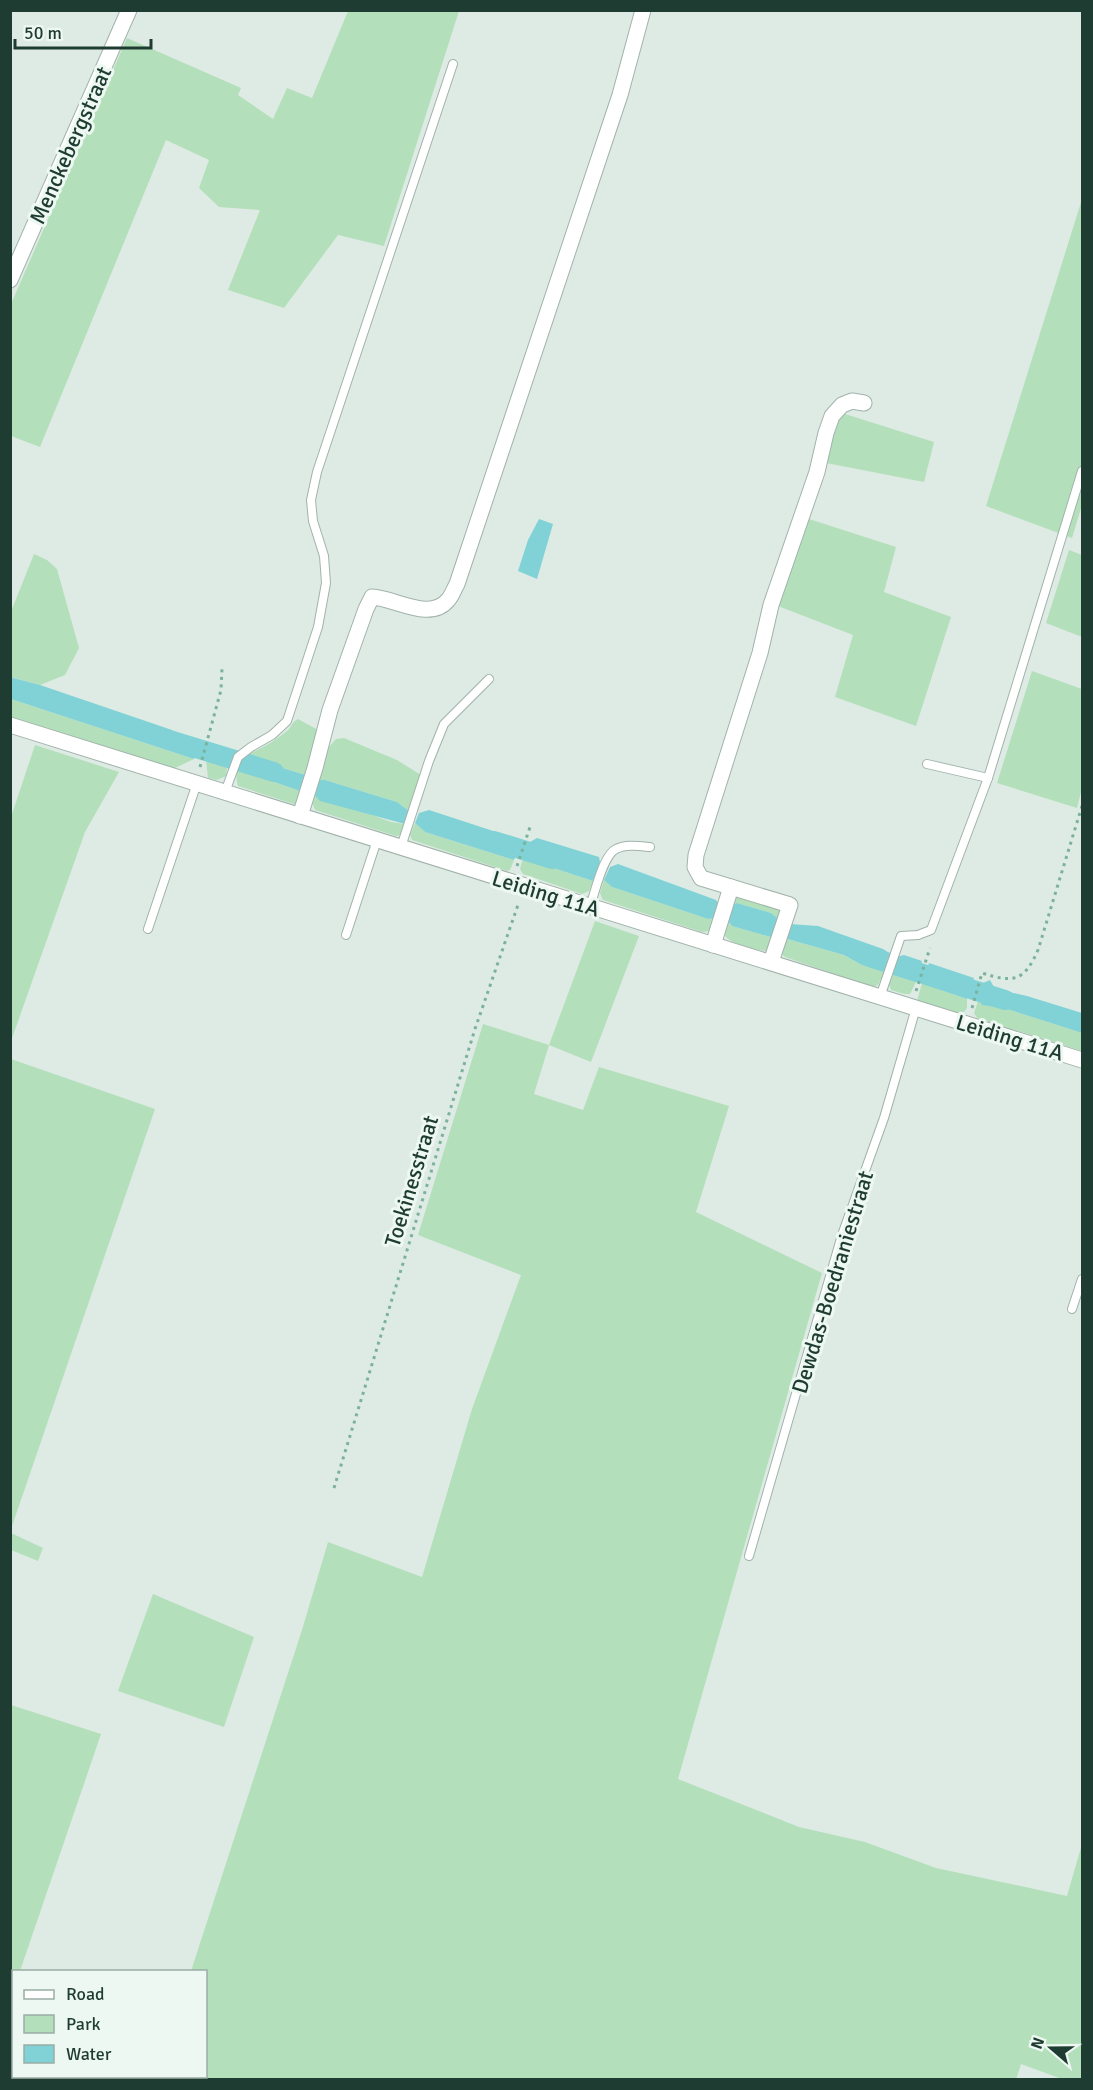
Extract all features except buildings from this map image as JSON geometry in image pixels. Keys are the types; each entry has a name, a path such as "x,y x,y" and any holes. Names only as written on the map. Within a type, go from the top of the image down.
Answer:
{"street":[{"name":"Menckebergstraat","path":"10,280 129,10"},
{"path":"301,812 312,780 330,710 372,597 383,597 418,608 436,609 448,601 457,584 620,95 643,10"},
{"path":"773,956 790,905 701,878 695,867 696,855 760,653 771,605 817,472 832,416 842,405 852,401 864,403"},
{"name":"Leiding 11A","path":"10,725 225,792 301,812 377,840 590,906 773,956 882,991 913,1007 1083,1060"},
{"path":"715,940 731,887"}],"lane":[{"path":"225,792 238,757 250,747 272,735 287,721 318,627 326,583 324,556 313,521 311,500 317,472 453,64"},
{"path":"882,991 901,936 918,935 931,930 988,778 1083,471"},
{"path":"401,847 444,724 489,679"},
{"path":"927,764 988,778"},
{"path":"148,929 197,783"},
{"path":"346,935 377,840"},
{"path":"590,906 607,858 615,849 632,846 650,847"},
{"name":"Dewdas-Boedraniestraat","path":"749,1556 842,1235 884,1118 913,1007"},
{"path":"1072,1309 1083,1279"}],"path":[{"path":"197,783 201,757 221,690 222,669"},
{"path":"967,1024 982,973 1004,980 1018,978 1031,965 1038,950 1083,806"},
{"name":"Toekinesstraat","path":"334,1488 518,884 530,827"},
{"path":"913,1007 930,948"}],"green space":[{"path":"348,11 459,11 384,246 338,235 284,308 228,290 260,210 219,207 199,188 209,160 166,140 40,447 11,436 11,304 127,38 241,88 238,95 273,119 287,88 312,98"},
{"path":"1082,199 1082,505 1072,538 986,506"},
{"path":"845,414 934,442 924,482 826,463 836,420"},
{"path":"806,518 896,547 884,592 951,617 916,726 835,697 853,635 778,606"},
{"path":"1069,550 1082,555 1082,637 1046,623"},
{"path":"34,554 47,560 57,569 79,648 65,675 40,685 11,677 10,614"},
{"path":"1032,671 1082,689 1082,788 1077,808 997,783"},
{"path":"11,699 194,759 173,769 11,717"},
{"path":"298,719 318,730 309,776 251,758 245,772 303,792 297,805 238,786 236,776 242,761 284,733"},
{"path":"344,738 397,760 421,775 409,811 397,802 325,780 318,780 329,747 336,739"},
{"path":"35,745 119,772 85,832 11,1041 11,817"},
{"path":"206,760 227,768 226,776 217,780 208,778"},
{"path":"313,793 391,822 405,824 402,835 396,836 315,810 311,800"},
{"path":"415,823 425,832 514,860 510,870 507,871 412,840 410,835"},
{"path":"523,858 593,881 589,891 582,894 523,874 520,869"},
{"path":"604,880 612,887 708,919 716,918 710,931 702,932 603,900 600,893"},
{"path":"743,895 780,908 780,920 771,913 737,903 730,906 733,896"},
{"path":"726,918 732,926 774,938 767,951 746,947 729,940 724,932"},
{"path":"595,921 639,936 591,1062 549,1045"},
{"path":"784,938 844,955 862,965 884,972 878,985 872,987 785,957 780,952"},
{"path":"893,975 916,982 910,994 891,990 889,984"},
{"path":"922,983 967,999 967,1008 963,1013 958,1014 917,1001"},
{"path":"979,998 983,1005 1007,1009 1082,1033 1082,1051 977,1018 974,1013"},
{"path":"483,1024 549,1045 534,1094 583,1110 599,1067 729,1106 696,1212 822,1273 678,1779 799,1827 865,1842 936,1868 1067,1896 1082,1844 1082,2079 1062,2079 1021,2064 1016,2080 156,2079 207,2078 207,1970 191,1970 302,1630 328,1542 422,1577 472,1409 521,1275 418,1235"},
{"path":"10,1059 155,1109 11,1529"},
{"path":"11,1533 43,1548 38,1561 11,1550"},
{"path":"153,1594 254,1637 224,1727 118,1691"},
{"path":"11,1705 101,1734 20,1970 12,1970 11,1998"}],"water":[{"path":"539,519 553,524 537,579 518,571 528,540"},
{"path":"10,677 172,730 200,744 194,759 11,699"},
{"path":"250,758 309,776 303,792 245,772"},
{"path":"318,780 325,780 397,802 409,811 405,824 320,801 313,793"},
{"path":"429,810 521,840 514,860 425,832 415,823 419,813"},
{"path":"537,838 599,857 600,862 593,881 523,858 530,842"},
{"path":"618,864 716,900 720,906 716,918 708,919 612,887 604,880 610,867"},
{"path":"737,903 771,913 780,920 774,938 732,926 726,918 730,906"},
{"path":"790,924 818,926 883,949 891,954 884,972 862,965 844,955 784,938"},
{"path":"904,955 922,961 916,982 893,975 900,956"},
{"path":"929,963 974,978 967,999 922,983"},
{"path":"990,980 995,989 1082,1013 1082,1033 1007,1009 982,1005 979,998 983,983"}],"waterway":[{"path":"173,741 274,772"},
{"path":"494,841 552,859"},
{"path":"870,957 1005,1000"}]}
